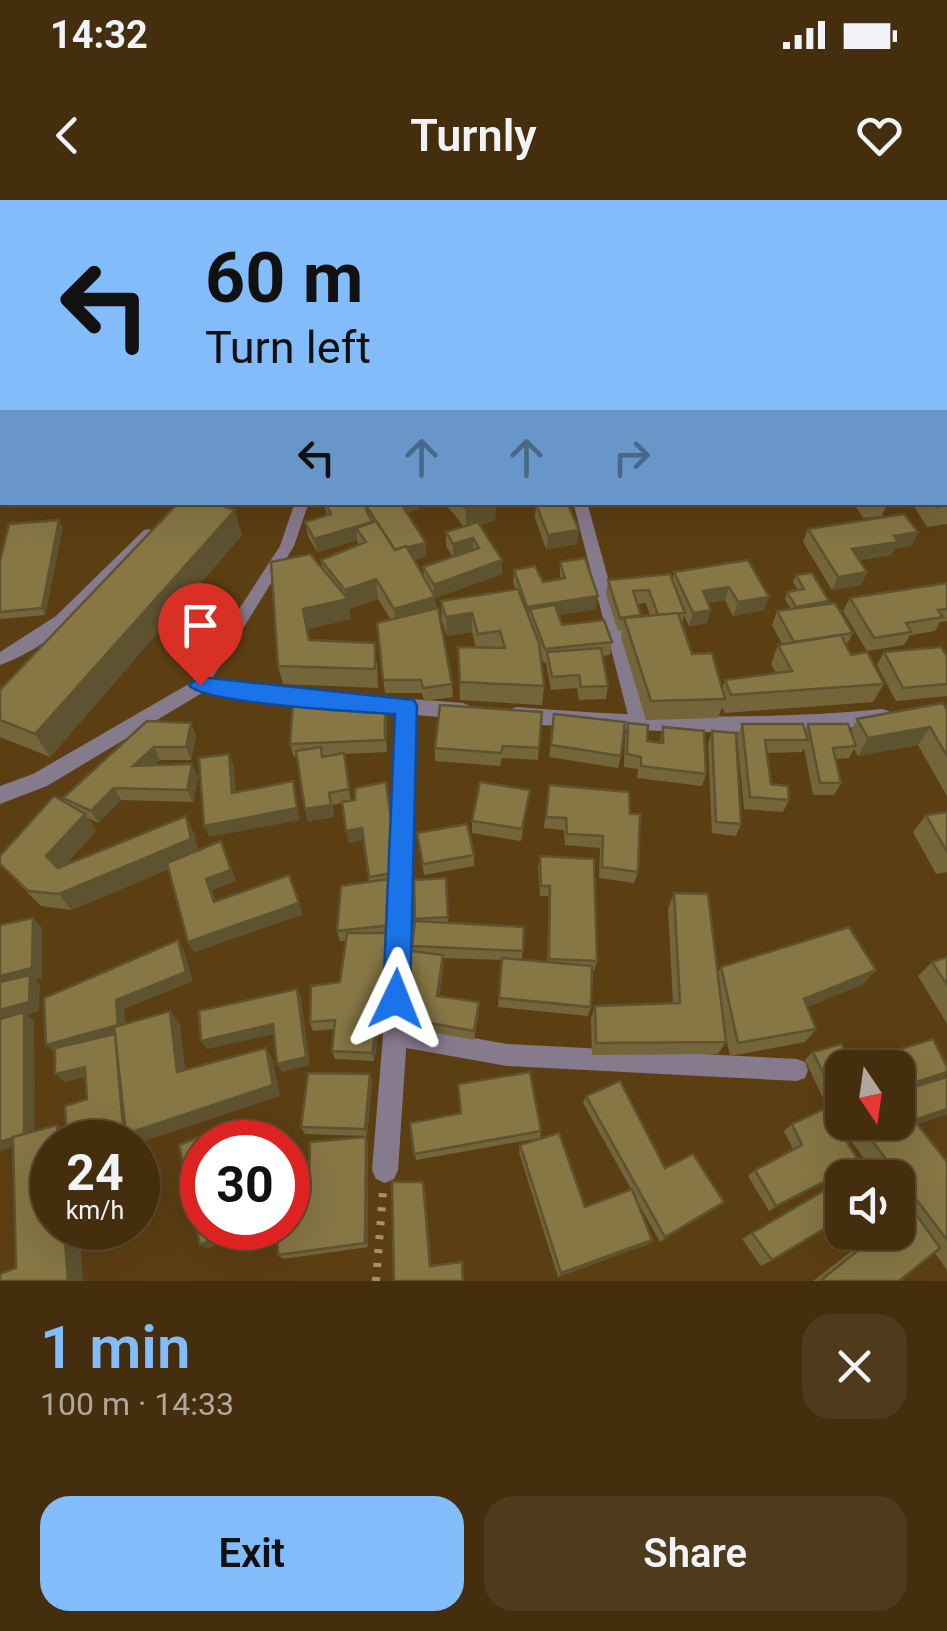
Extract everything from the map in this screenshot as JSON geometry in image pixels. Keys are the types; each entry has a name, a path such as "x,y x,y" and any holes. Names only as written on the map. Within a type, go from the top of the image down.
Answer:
{"street":[{"path":"0,795 40,780 200,685 270,696 640,723 828,723 896,715"},
{"path":"384,1170 395,1036 406,706"}],"lane":[{"path":"200,685 287,546 301,505"},
{"path":"581,505 640,723"},
{"path":"0,659 24,649 71,611 149,534"},
{"path":"395,1036 507,1054 797,1070"}],"path":[{"path":"376,1281 384,1170"}],"building":[{"path":"176,505 219,505 235,510 35,734 0,720 0,690"},
{"path":"326,505 364,505 372,522 314,539 305,522 331,514"},
{"path":"366,505 402,505 426,543 395,550"},
{"path":"536,505 568,505 579,530 548,535"},
{"path":"904,514 918,532 894,536 898,542 852,549 867,572 838,577 808,529"},
{"path":"59,520 42,608 0,612 0,561 9,524"},
{"path":"376,521 395,550 406,546 435,597 394,609 376,579 345,590 321,560 366,542 356,528"},
{"path":"478,522 502,560 434,585 423,567 479,548 473,538 453,544 446,532"},
{"path":"310,554 348,599 303,609 309,640 375,643 375,669 278,666 271,562"},
{"path":"585,558 598,596 527,607 514,570 535,566 543,582 565,578 560,562"},
{"path":"748,560 769,597 738,602 729,587 703,591 711,610 693,613 674,572"},
{"path":"812,573 829,601 796,607 787,592 804,589 796,575"},
{"path":"670,574 685,613 658,615 649,590 633,591 641,615 620,618 608,580"},
{"path":"947,583 947,609 938,610 943,617 906,623 911,632 874,638 850,598"},
{"path":"518,589 539,643 544,686 460,682 458,647 505,648 500,631 478,634 472,613 446,617 441,601"},
{"path":"835,603 853,633 794,642 777,611"},
{"path":"555,605 562,625 604,620 612,642 545,649 530,609"},
{"path":"438,608 452,684 423,688 421,680 383,680 377,623"},
{"path":"678,613 692,654 712,653 725,699 651,701 624,618"},
{"path":"841,635 851,655 867,652 884,684 731,695 725,680 792,671 778,645"},
{"path":"941,647 947,656 947,684 903,688 884,652"},
{"path":"601,648 608,686 581,687 579,675 552,677 547,652"},
{"path":"385,697 385,740 290,744 293,702"},
{"path":"943,703 947,710 947,756 930,727 868,738 857,719"},
{"path":"440,705 542,712 539,748 503,746 501,753 435,748"},
{"path":"554,714 625,722 621,756 551,745"},
{"path":"147,721 191,723 186,747 154,747 133,766 192,764 187,790 114,788 91,811 63,798"},
{"path":"628,723 648,725 647,741 663,743 663,727 704,731 706,774 641,766 641,757 627,754"},
{"path":"742,724 803,724 808,740 765,740 771,784 788,786 789,800 750,797"},
{"path":"808,724 848,724 856,746 833,748 841,783 820,783"},
{"path":"712,731 736,733 741,824 716,822"},
{"path":"321,747 322,757 344,753 349,789 329,793 331,805 305,809 296,751"},
{"path":"229,754 232,793 293,781 297,808 204,826 199,758"},
{"path":"386,782 398,872 369,877 362,828 346,831 342,802 355,800 355,788"},
{"path":"480,782 530,790 522,829 472,821"},
{"path":"549,785 629,792 630,814 640,814 638,872 602,867 603,836 567,834 566,818 546,817"},
{"path":"54,796 85,814 46,856 58,868 186,816 191,839 59,894 28,891 0,864 0,856"},
{"path":"947,812 947,852 926,815"},
{"path":"467,824 474,855 423,864 417,833"},
{"path":"221,841 231,870 206,879 214,902 289,875 299,903 188,942 167,863"},
{"path":"540,856 594,859 597,961 549,959 550,886 541,886"},
{"path":"396,878 391,925 337,931 341,886"},
{"path":"446,878 448,917 415,919 414,880"},
{"path":"674,893 708,894 726,1042 596,1043 595,1006 680,1003"},
{"path":"33,918 32,968 0,976 0,925"},
{"path":"415,921 524,927 523,951 412,946"},
{"path":"849,927 876,970 804,999 816,1029 738,1043 721,967"},
{"path":"347,933 392,933 372,1053 332,1051 335,1020 310,1022 311,986 340,982"},
{"path":"178,940 186,972 116,1000 118,1025 46,1045 44,998"},
{"path":"411,951 443,955 437,996 479,1002 474,1031 403,1018"},
{"path":"947,957 947,985 932,962"},
{"path":"502,958 592,966 591,1007 499,998"},
{"path":"30,975 29,1002 0,1010 0,982"},
{"path":"297,989 306,1057 277,1064 273,1024 201,1041 199,1011"},
{"path":"170,1011 177,1072 266,1048 273,1085 160,1123 124,1120 114,1027"},
{"path":"24,1012 24,1134 0,1142 0,1019"},
{"path":"115,1034 122,1120 66,1120 65,1106 87,1099 85,1067 55,1074 55,1048"},
{"path":"933,1039 947,1072 915,1082 915,1050 897,1050"},
{"path":"841,1044 844,1050 825,1050 825,1077 813,1052"},
{"path":"530,1072 541,1131 414,1154 410,1123 461,1113 458,1084"},
{"path":"308,1073 370,1074 365,1129 310,1127 310,1120 302,1120"},
{"path":"947,1077 947,1109 915,1120 915,1087"},
{"path":"620,1081 665,1168 693,1154 724,1202 665,1237 586,1096"},
{"path":"825,1108 825,1140 846,1140 858,1160 825,1160 825,1181 776,1206 755,1170 802,1145 792,1124"},
{"path":"915,1121 947,1162 947,1240 915,1198 915,1160 887,1160 872,1140 915,1140"},
{"path":"30,1132 30,1250 66,1250 68,1281 0,1281 0,1274 16,1268 13,1137"},
{"path":"559,1133 585,1207 632,1189 652,1240 561,1273 520,1145"},
{"path":"366,1137 365,1243 278,1255 278,1250 310,1250 310,1142"},
{"path":"392,1182 423,1182 430,1266 462,1262 463,1281 394,1281"},
{"path":"825,1190 825,1228 772,1260 752,1233"},
{"path":"915,1213 940,1248 899,1281 820,1281 859,1250 915,1250"}],"route":[{"path":"200,685 270,696 406,706 396,999"}]}
